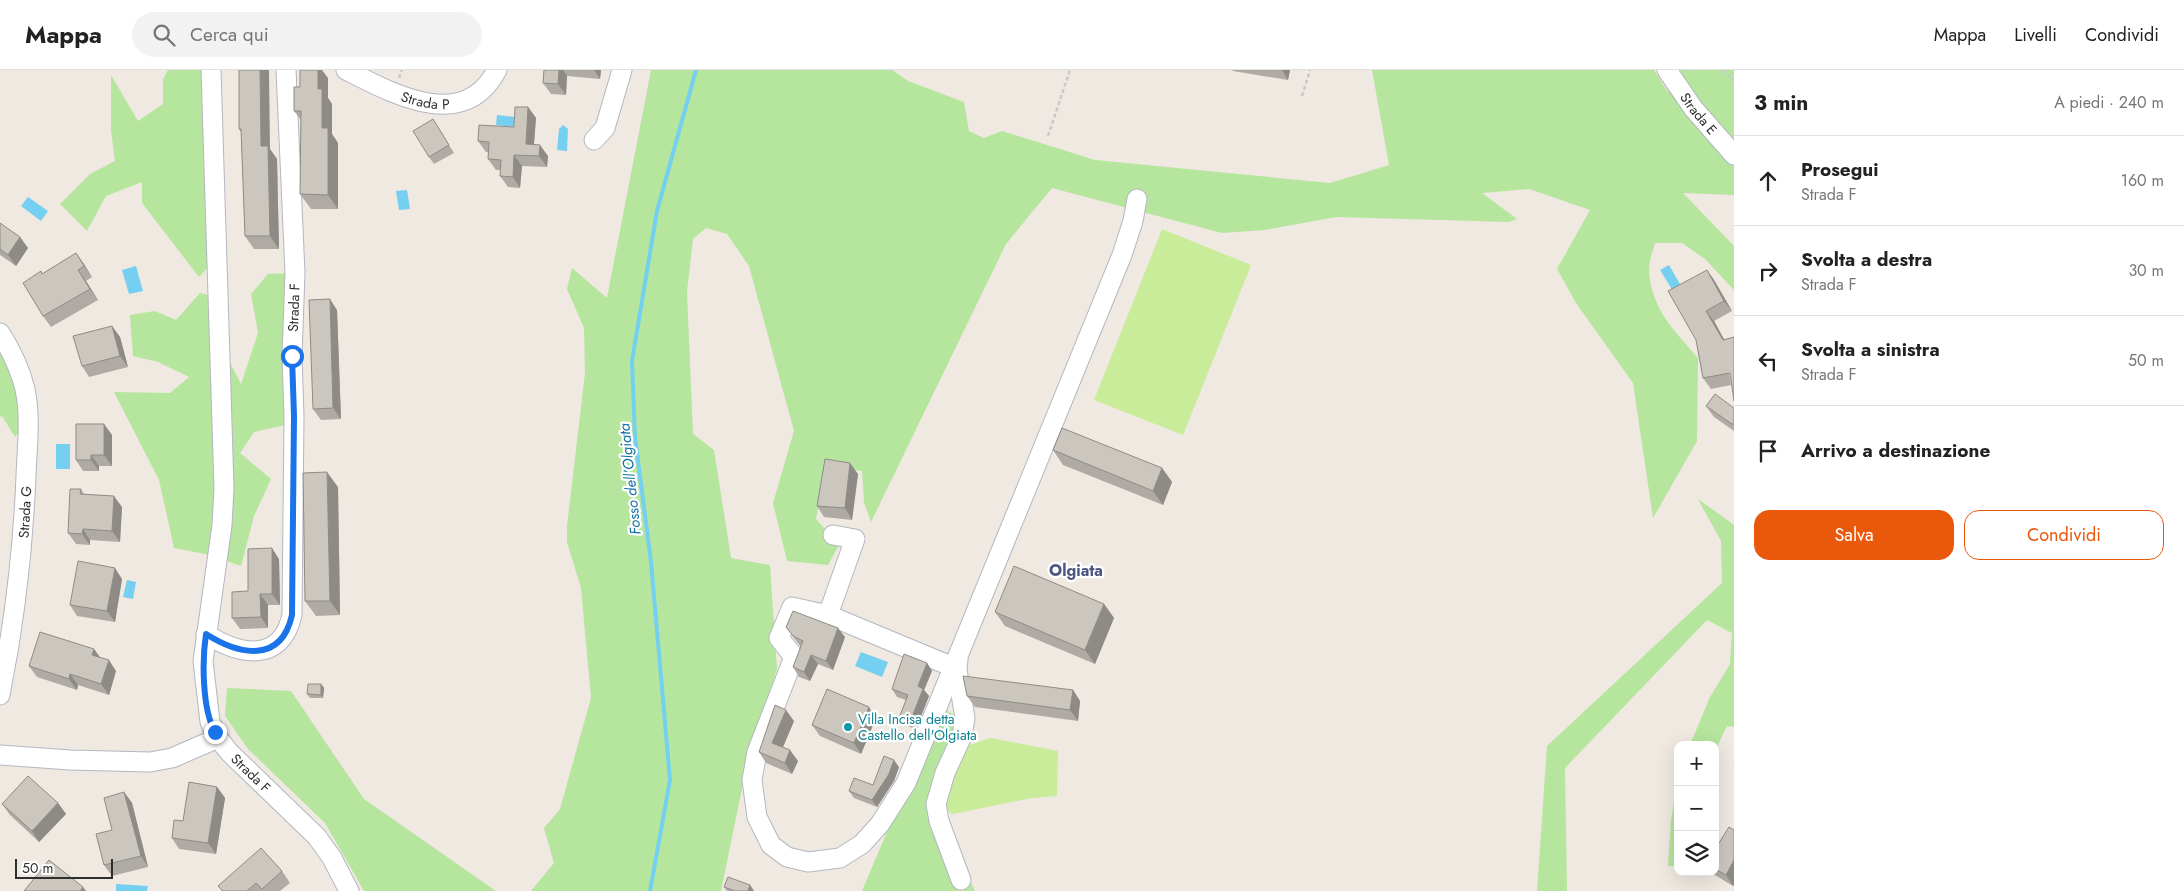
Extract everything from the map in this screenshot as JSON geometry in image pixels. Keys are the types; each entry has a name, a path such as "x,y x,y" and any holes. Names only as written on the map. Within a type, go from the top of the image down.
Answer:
{"street":[{"name":"Strada F","path":"211,70 224,488 221,533 206,634 203,670 209,717 218,738 229,752 316,837 336,863 349,891"},
{"name":"Strada F","path":"206,634 230,647 259,651 274,645 283,636 289,626 292,615 294,416 292,356 295,273 286,70"},
{"name":"Strada P","path":"346,70 390,92 428,104 440,105 456,104 471,97 490,82 497,70"},
{"path":"594,140 606,128 622,70"},
{"name":"Strada E","path":"1667,70 1693,108 1734,154"},
{"path":"956,661 828,615 792,607 779,638 794,658 758,752 752,780 757,817 771,845 787,857 808,862 840,858 862,844 880,824 906,783 956,661 1118,263 1133,221 1137,198"},
{"name":"Strada G","path":"0,333 11,351 22,377 27,401 28,423 20,575 0,695"},
{"path":"828,615 855,539 833,535"},
{"path":"956,661 965,718 962,736 945,773 936,804 939,821 961,880"},
{"path":"0,755 70,760 150,762 172,758 218,738"}],"path":[{"path":"1048,136 1070,70"},
{"path":"1302,96 1310,70"},
{"path":"1722,70 1734,81"}],"green space":[{"path":"168,70 211,70 213,262 199,277 142,203 142,182 106,196 87,231 60,204 90,174 115,161 111,130 111,75 138,121 163,104 163,79"},
{"path":"651,70 892,70 908,81 964,102 969,131 984,138 1002,131 1095,160 1330,183 1389,165 1372,70 1654,70 1668,92 1676,77 1681,73 1680,70 1734,70 1734,195 1683,193 1734,246 1734,290 1705,259 1682,243 1655,243 1649,267 1651,284 1659,308 1672,328 1698,358 1697,441 1653,518 1633,383 1576,303 1557,269 1590,210 1529,189 1482,193 1517,219 1509,222 1336,217 1265,230 1222,233 1052,188 1006,244 871,522 864,502 862,471 827,466 816,519 839,545 828,565 787,561 773,503 794,431 749,266 727,234 706,228 693,239 687,292 693,434 714,450 731,558 770,565 777,669 745,774 721,891 531,891 554,863 544,828 560,809 591,698 581,588 567,542 567,526 585,373 584,328 567,289 572,268 607,298"},
{"path":"1162,229 1251,265 1183,435 1094,400"},
{"path":"295,273 290,424 254,432 240,453 271,479 254,516 241,566 210,555 174,548 159,480 114,392 170,393 189,377 158,362 133,356 130,315 155,311 176,320 200,293 216,297 220,343 241,384 258,333 251,294 268,274"},
{"path":"0,340 5,348 25,424 15,437 2,416 0,417"},
{"path":"1698,499 1734,525 1734,727 1727,726 1719,743 1719,741 1692,741 1710,697 1730,664 1732,633 1707,620 1565,768 1567,891 1537,891 1547,746 1722,583 1721,541"},
{"path":"227,688 291,691 364,799 496,891 364,891 325,823 248,749 225,716"},
{"path":"940,706 960,719 942,816 975,891 862,891"},
{"path":"991,738 1058,751 1057,796 1032,798 953,814 943,809 948,778 969,745"},
{"path":"1674,802 1674,866 1668,866"}],"water":[{"path":"497,115 515,117 514,127 496,125"},
{"path":"563,125 568,129 567,151 557,150 559,129"},
{"path":"407,190 410,209 399,210 396,191"},
{"path":"28,197 48,211 41,221 21,206"},
{"path":"1669,265 1684,291 1676,296 1660,270"},
{"path":"136,266 143,291 129,294 122,270"},
{"path":"56,444 70,444 70,469 56,469"},
{"path":"127,580 136,582 133,599 123,597"},
{"path":"861,652 888,662 882,677 855,666"},
{"path":"116,884 148,886 147,891 116,891"}],"building":[{"path":"239,70 260,70 261,146 268,146 270,236 245,236 241,129 239,129"},
{"path":"300,70 318,70 318,89 322,89 322,128 328,128 328,195 300,194 301,111 294,111 294,87 300,87"},
{"path":"544,70 559,70 558,84 543,83"},
{"path":"515,107 528,107 526,144 540,145 539,156 514,155 513,177 500,176 501,160 488,159 489,142 478,141 479,125 514,127"},
{"path":"433,119 449,145 429,157 413,131"},
{"path":"0,223 20,237 8,255 0,249"},
{"path":"76,253 84,266 78,270 90,289 43,316 23,283 41,271 42,274"},
{"path":"1707,270 1724,301 1706,311 1723,340 1734,337 1734,401 1730,373 1703,378 1696,340 1668,291"},
{"path":"330,299 333,408 313,409 309,300"},
{"path":"112,326 120,356 82,366 73,336"},
{"path":"1715,394 1734,408 1734,424 1706,406"},
{"path":"76,424 104,424 104,455 91,455 91,460 76,460"},
{"path":"1062,428 1162,468 1153,491 1053,450"},
{"path":"825,459 850,463 845,508 817,506"},
{"path":"327,472 330,601 305,601 303,473"},
{"path":"70,489 81,489 80,494 114,496 112,531 83,529 82,534 68,533"},
{"path":"272,548 272,594 260,594 261,617 232,618 232,592 248,591 248,549"},
{"path":"78,561 115,568 107,611 70,605"},
{"path":"1014,566 1104,604 1085,650 995,612"},
{"path":"793,611 838,628 826,661 811,655 804,672 793,667 803,641 793,636 786,627"},
{"path":"40,632 94,649 92,655 109,660 101,684 70,674 69,679 29,666"},
{"path":"904,654 927,663 918,686 923,689 910,722 899,718 908,695 892,689"},
{"path":"963,676 1073,690 1070,710 967,696"},
{"path":"308,684 321,684 321,695 307,694"},
{"name":"Villa Incisa detta Castello dell'Olgiata","path":"827,689 869,707 854,743 812,725"},
{"path":"775,705 786,710 772,743 790,750 785,763 759,752"},
{"path":"884,756 894,760 889,774 872,800 849,791 854,778 873,785"},
{"path":"28,776 58,803 32,831 2,804"},
{"path":"189,782 217,787 208,843 172,838 174,820 183,821"},
{"path":"124,792 141,856 104,865 96,834 112,830 104,798"},
{"path":"1729,827 1734,830 1734,860 1726,875 1719,871 1719,843"},
{"path":"261,848 282,871 262,889 256,883 247,891 223,891 218,886"},
{"path":"49,860 83,887 80,891 24,891"},
{"path":"728,877 750,885 748,891 735,891 724,887"}],"waterway":[{"name":"Fosso dell’Olgiata","path":"650,891 670,780 651,562 635,437 632,361 657,211 696,70"}],"place":[{"name":"Villa Incisa detta Castello dell'Olgiata","path":"848,727"}],"district":[{"name":"Olgiata","path":"1076,570"}],"route":[{"path":"215,732 209,717 203,670 206,634 230,647 253,652 259,651 277,643 289,626 292,615 291,549 294,416 292,356"}]}
